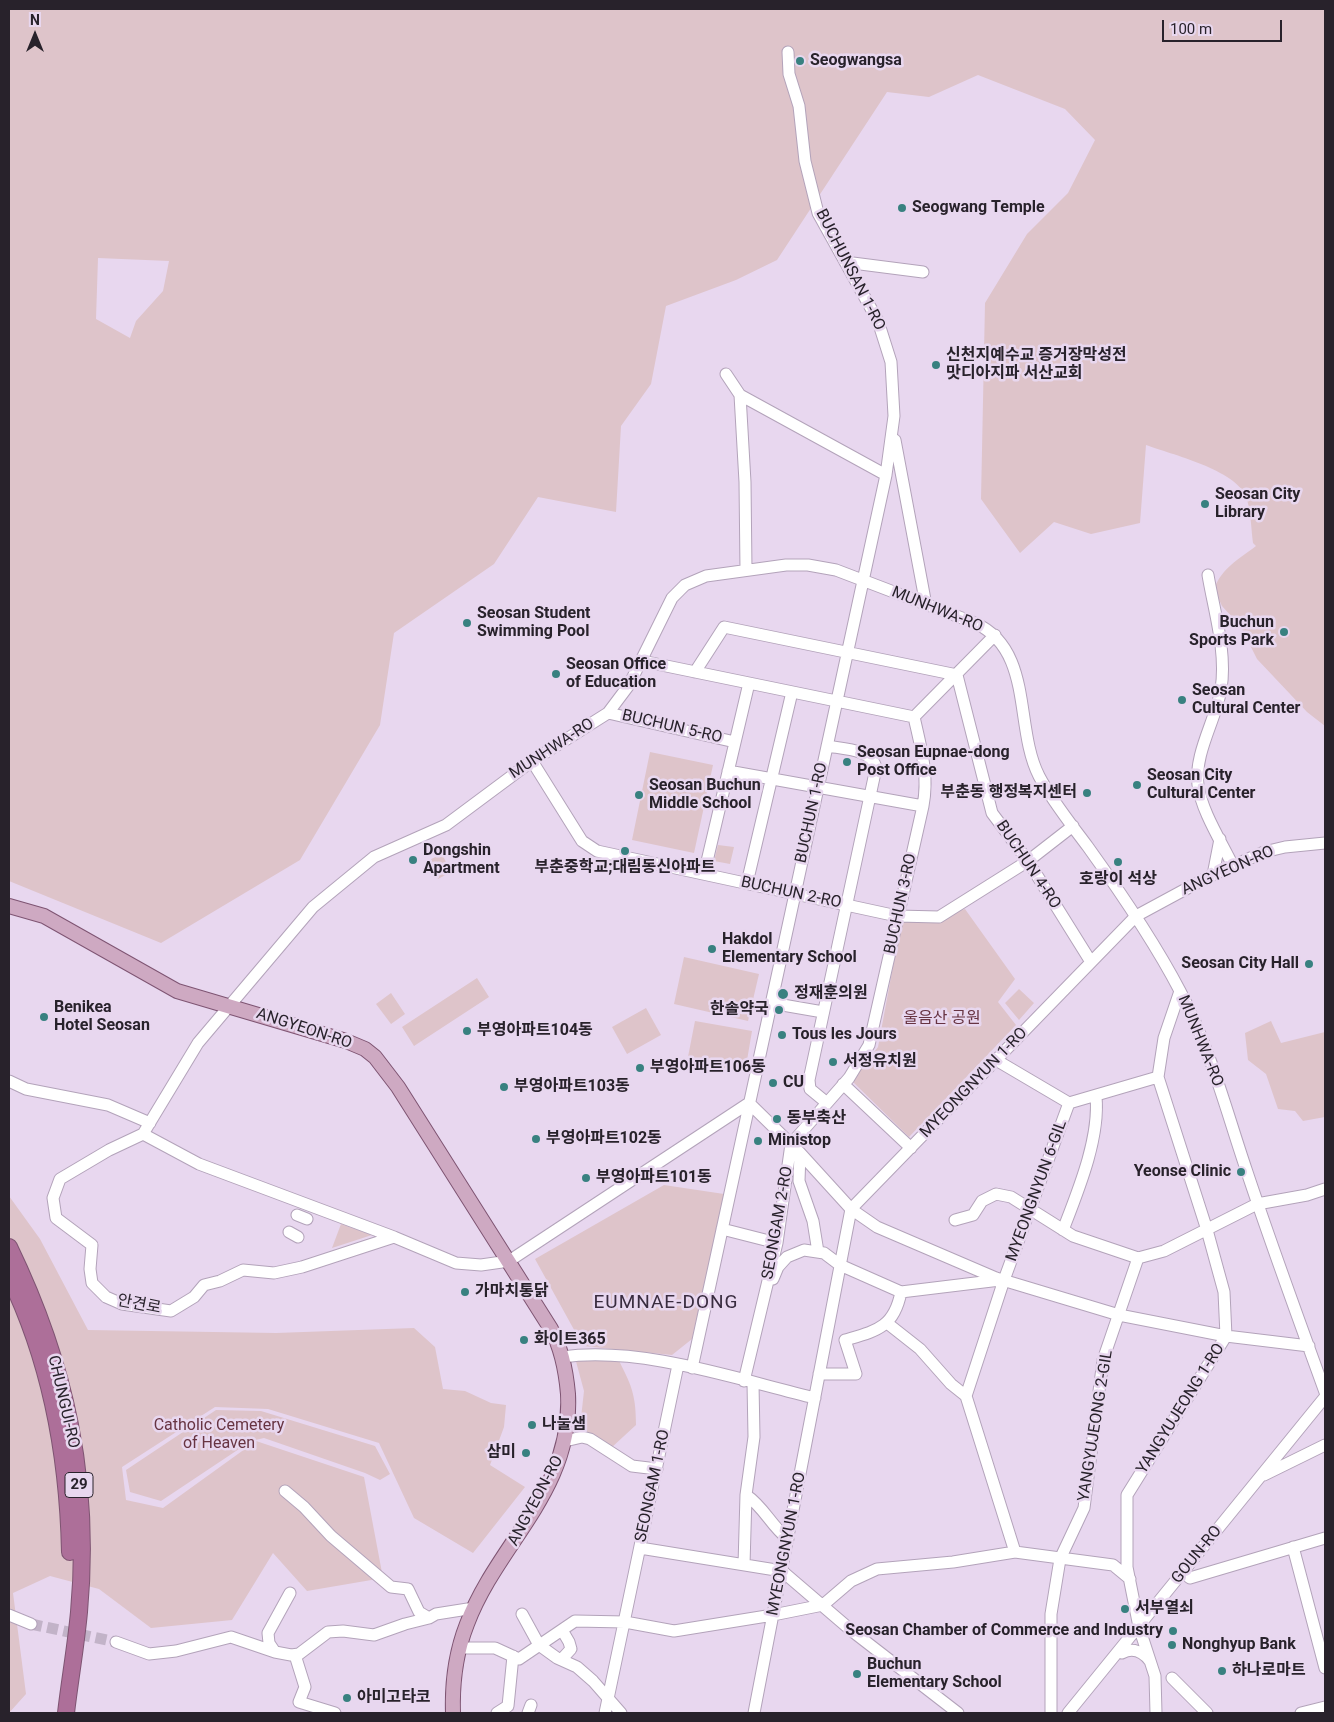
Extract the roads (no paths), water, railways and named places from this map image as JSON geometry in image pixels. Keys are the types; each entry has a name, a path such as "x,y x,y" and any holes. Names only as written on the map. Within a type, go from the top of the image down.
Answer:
{"highway":[{"name":"CHUNGUI-RO","path":"9,1247 31,1295 55,1358 71,1423 78,1476 80,1583 66,1713"},
{"name":"CHUNGUI-RO","path":"9,1276 29,1324 47,1379 55,1410 66,1480 70,1585 56,1713"}],"main road":[{"name":"ANGYEON-RO","path":"9,906 44,916 177,990 229,1004 346,1041 365,1049 376,1057 398,1087 551,1328 562,1357 568,1397 565,1441 560,1458 544,1490 474,1608 459,1648 454,1681 453,1713"}],"street":[{"name":"BUCHUNSAN 1-RO","path":"788,52 789,74 799,106 805,161 818,213 878,321 887,346 893,374 893,430 886,475 863,581"},
{"path":"846,262 923,272"},
{"path":"726,374 740,395 886,475"},
{"path":"740,395 745,482 746,570"},
{"name":"BUCHUNSAN 1-RO","path":"893,430 926,605"},
{"name":"MUNHWA-RO","path":"229,1004 302,918 343,880 384,851 446,825 532,761 608,713 624,694 672,598 679,589 702,577 746,570 808,565 836,570 975,624 994,635 1007,652 1014,670 1029,748 1036,769 1136,916 1180,990 1203,1043 1257,1204 1325,1392"},
{"path":"1208,574 1220,649 1222,678 1219,700 1199,766 1198,784 1200,797 1233,866"},
{"name":"BUCHUN 1-RO","path":"749,1104 863,581"},
{"path":"695,672 723,627 958,675"},
{"path":"642,661 914,717 958,675 994,635"},
{"name":"BUCHUN 4-RO","path":"958,675 992,812 1028,861 1091,962"},
{"name":"BUCHUN 5-RO","path":"704,874 749,683"},
{"path":"747,883 792,692"},
{"name":"BUCHUN 5-RO","path":"608,713 735,742"},
{"name":"BUCHUN 3-RO","path":"791,1144 843,1084 869,1045 923,806 926,773 914,717"},
{"path":"827,746 865,754 873,760 876,768 808,1082 810,1089 827,1102"},
{"name":"BUCHUN 2-RO","path":"532,761 582,841 589,847 611,855 898,916 939,916 1028,861 1073,826"},
{"path":"728,771 923,806"},
{"path":"1214,874 1220,839"},
{"name":"ANGYEON-RO","path":"1136,916 1214,874 1273,850 1325,843"},
{"name":"MYEONGNYUN 1-RO","path":"754,1713 851,1209 1136,916"},
{"name":"YANGYUJEONG 1-RO","path":"1156,1713 1155,1676 1139,1627 1127,1567 1128,1495 1226,1336 1224,1292 1207,1230 1158,1077 1164,1038 1180,990"},
{"path":"771,1003 824,1012"},
{"path":"229,1004 194,1049 143,1134 200,1164 394,1237 460,1264 481,1265 509,1261 749,1104"},
{"path":"996,1060 1069,1102 1096,1097 1158,1077"},
{"path":"9,1081 26,1089 108,1104 150,1123"},
{"path":"843,1084 911,1148"},
{"path":"1063,1230 1087,1167 1098,1113 1096,1097"},
{"name":"MYEONGNYUN 6-GIL","path":"966,1396 1004,1280 1069,1102"},
{"path":"749,1104 800,1153 851,1209 876,1227 1004,1280 1119,1315 1226,1336 1309,1346"},
{"path":"692,1368 749,1104"},
{"name":"안견로","path":"143,1134 101,1154 60,1180 53,1198 56,1218 92,1246 90,1269 92,1283 106,1297 122,1304 171,1311 194,1297 204,1285 220,1281 243,1270 274,1273 302,1267 394,1237"},
{"name":"SEONGAM 2-RO","path":"744,1565 746,1495 754,1437 748,1382 776,1242 791,1144"},
{"path":"800,1153 799,1181 812,1221 818,1252 824,1252 840,1265 901,1292 1004,1280"},
{"path":"954,1220 973,1215 982,1201 996,1194 1010,1197 1073,1236 1138,1258 1164,1251 1257,1204 1307,1195 1325,1189"},
{"path":"722,1229 776,1242"},
{"name":"SEONGAM 2-RO","path":"764,1302 778,1267 787,1257 804,1250 818,1252"},
{"name":"YANGYUJEONG 2-GIL","path":"1051,1713 1051,1614 1060,1559 1084,1508 1103,1360 1138,1258"},
{"path":"819,1374 856,1374 845,1340 880,1329 887,1323 898,1306 901,1292"},
{"path":"887,1323 920,1349 951,1384 966,1396 1014,1552"},
{"path":"562,1357 606,1354 651,1358 815,1398"},
{"name":"SEONGAM 1-RO","path":"606,1713 678,1365"},
{"name":"GOUN-RO","path":"1068,1713 1139,1627 1186,1575 1261,1476 1325,1397"},
{"path":"565,1441 582,1437 590,1438 632,1466 656,1469"},
{"path":"1261,1476 1325,1445"},
{"path":"285,1491 304,1507 331,1536 390,1587 408,1590 419,1612 429,1618"},
{"path":"746,1495 757,1502 778,1532 788,1539"},
{"path":"1186,1575 1325,1538"},
{"path":"1293,1547 1325,1668"},
{"path":"640,1548 782,1571 852,1631 958,1713"},
{"path":"459,1648 495,1648 518,1659 575,1621 625,1622 674,1631 773,1615 823,1605 851,1581 876,1569 953,1562 1014,1552 1113,1565 1130,1579"},
{"path":"276,1652 269,1643 268,1633 290,1592"},
{"path":"116,1642 149,1654 176,1652 231,1637 276,1652 295,1654 328,1632 343,1631 374,1635 429,1618 436,1614 474,1608"},
{"path":"522,1614 539,1645 561,1660 578,1667 621,1713"},
{"path":"9,1615 31,1624"},
{"path":"561,1660 571,1649 562,1630"},
{"path":"1119,1651 1122,1653 1128,1650 1141,1652 1152,1663"},
{"path":"295,1654 305,1687 299,1702 335,1713"},
{"path":"497,1713 508,1706 513,1656"},
{"path":"1172,1678 1207,1713"},
{"path":"1301,1713 1325,1708"}],"tunnel":[{"path":"31,1624 116,1642"}],"place":[{"name":"Seogwangsa","path":"800,61"},
{"name":"Seogwang Temple","path":"902,208"},
{"name":"신천지예수교 증거장막성전 맛디아지파 서산교회","path":"936,365"},
{"name":"Seosan City Library","path":"1205,504"},
{"name":"Seosan Student Swimming Pool","path":"467,623"},
{"name":"Buchun Sports Park","path":"1284,632"},
{"name":"Seosan Office of Education","path":"556,674"},
{"name":"Seosan Cultural Center","path":"1182,700"},
{"name":"Seosan Eupnae-dong Post Office","path":"847,762"},
{"name":"Seosan City Cultural Center","path":"1137,785"},
{"name":"부춘동 행정복지센터","path":"1087,793"},
{"name":"Seosan Buchun Middle School","path":"639,795"},
{"name":"부춘중학교;대림동신아파트","path":"625,851"},
{"name":"Dongshin Apartment","path":"413,860"},
{"name":"호랑이 석상","path":"1118,862"},
{"name":"Hakdol Elementary School","path":"712,949"},
{"name":"Seosan City Hall","path":"1309,964"},
{"name":"정재훈의원","path":"783,994"},
{"name":"한솔약국","path":"779,1010"},
{"name":"Benikea Hotel Seosan","path":"44,1017"},
{"name":"부영아파트104동","path":"467,1031"},
{"name":"Tous les Jours","path":"782,1035"},
{"name":"서정유치원","path":"833,1062"},
{"name":"부영아파트106동","path":"640,1068"},
{"name":"CU","path":"773,1083"},
{"name":"부영아파트103동","path":"504,1087"},
{"name":"동부축산","path":"777,1119"},
{"name":"부영아파트102동","path":"536,1139"},
{"name":"Ministop","path":"758,1141"},
{"name":"Yeonse Clinic","path":"1241,1172"},
{"name":"부영아파트101동","path":"586,1178"},
{"name":"가마치통닭","path":"465,1292"},
{"name":"화이트365","path":"524,1340"},
{"name":"나눌샘","path":"532,1425"},
{"name":"삼미","path":"526,1453"},
{"name":"서부열쇠","path":"1125,1609"},
{"name":"Seosan Chamber of Commerce and Industry","path":"1173,1631"},
{"name":"Nonghyup Bank","path":"1172,1645"},
{"name":"하나로마트","path":"1222,1671"},
{"name":"Buchun Elementary School","path":"857,1674"},
{"name":"아미고타코","path":"347,1698"}],"district":[{"name":"EUMNAE-DONG","path":"666,1303"}],"park label":[{"name":"울음산 공원","path":"942,1019"},
{"name":"Catholic Cemetery of Heaven","path":"219,1435"}]}
